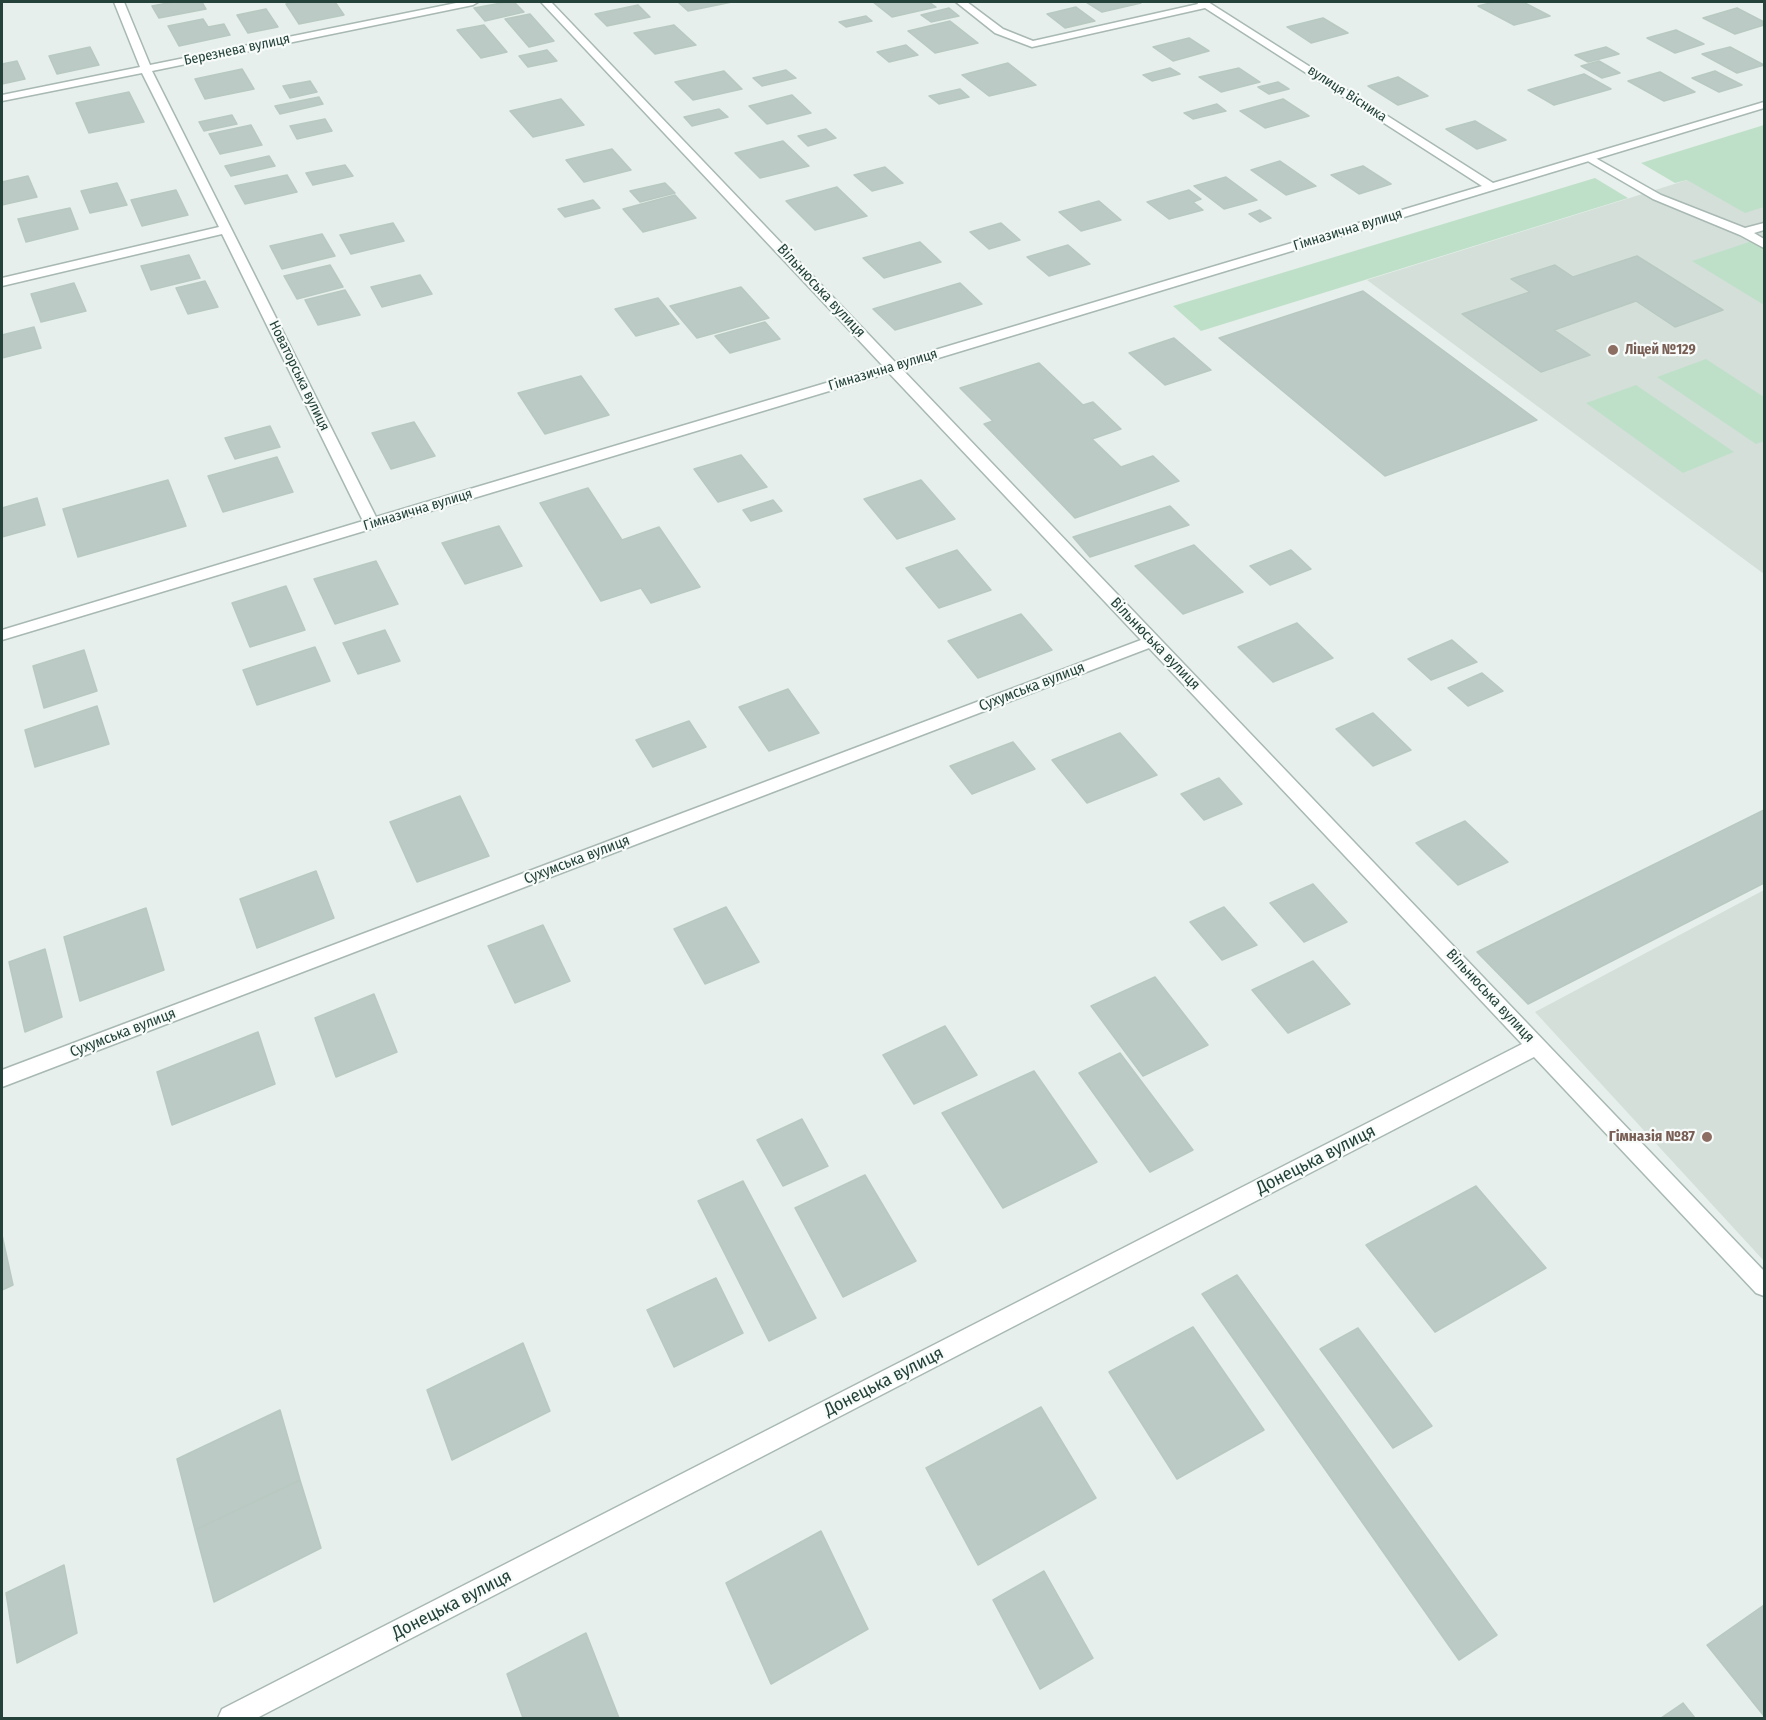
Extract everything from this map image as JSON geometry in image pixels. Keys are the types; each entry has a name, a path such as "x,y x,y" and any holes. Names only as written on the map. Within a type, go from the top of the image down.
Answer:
{"street":[{"name":"Новаторська вулиця","path":"119,2 146,69 372,524"},
{"name":"Березнева вулиця","path":"2,98 473,2"},
{"name":"Вільнюська вулиця","path":"546,2 1764,1286"},
{"path":"961,2 999,31 1032,44 1205,3"},
{"name":"вулиця Вісника","path":"1205,3 1491,187"},
{"name":"Гімназична вулиця","path":"2,635 1764,105"},
{"path":"1590,158 1657,197 1744,232 1764,244"},
{"path":"1744,232 1764,226"},
{"path":"2,282 226,229"},
{"name":"Сухумська вулиця","path":"2,1079 1153,641"},
{"name":"Донецька вулиця","path":"231,1719 1537,1046"}],"shaded area":[{"name":"Ліцей №129","path":"1764,156 1764,574 1367,280"},
{"name":"Гімназія №87","path":"1764,890 1764,1261 1535,1012"}],"green space":[{"path":"1764,125 1764,207 1745,213 1687,180 1675,183 1641,163"},
{"path":"1595,178 1628,198 1201,331 1173,306"},
{"path":"1764,237 1764,305 1692,261"},
{"path":"1706,359 1764,397 1764,441 1756,444 1657,377"},
{"path":"1636,385 1734,452 1683,473 1586,403"}],"building":[{"path":"173,2 202,2 206,9 159,18 152,6"},
{"path":"335,2 344,15 299,24 286,4"},
{"path":"514,2 524,12 485,21 474,8"},
{"path":"678,2 732,2 688,11"},
{"path":"873,2 929,2 936,7 892,17"},
{"path":"1086,2 1139,2 1141,3 1102,12"},
{"path":"1494,2 1523,2 1550,16 1514,25 1478,6"},
{"path":"638,5 650,17 607,26 595,14"},
{"path":"1076,7 1095,21 1065,28 1047,14"},
{"path":"949,8 959,16 931,22 921,15"},
{"path":"1737,8 1764,22 1764,25 1735,34 1703,18"},
{"path":"266,9 278,27 248,33 237,15"},
{"path":"530,14 554,41 529,47 505,19"},
{"path":"866,16 872,21 846,27 839,22"},
{"path":"1323,18 1348,33 1311,43 1287,27"},
{"path":"203,19 208,27 224,24 230,35 179,46 168,26"},
{"path":"950,21 978,43 935,53 908,31"},
{"path":"484,25 507,52 481,58 457,30"},
{"path":"674,25 696,45 655,54 634,33"},
{"path":"1676,30 1704,44 1675,53 1647,38"},
{"path":"1189,38 1209,51 1173,61 1153,47"},
{"path":"906,45 918,55 889,62 877,52"},
{"path":"90,47 99,65 57,74 49,56"},
{"path":"1606,47 1619,54 1588,62 1575,55"},
{"path":"1730,47 1764,65 1737,73 1702,54"},
{"path":"547,50 557,61 528,67 519,56"},
{"path":"17,61 25,79 2,84 2,64"},
{"path":"1599,61 1620,73 1602,78 1581,66"},
{"path":"1008,63 1036,85 989,96 962,75"},
{"path":"1170,68 1180,74 1152,81 1143,75"},
{"path":"1239,68 1260,82 1221,92 1199,77"},
{"path":"242,69 254,89 205,99 195,79"},
{"path":"786,70 796,78 762,86 753,78"},
{"path":"724,71 742,89 693,100 675,82"},
{"path":"1715,71 1742,85 1719,92 1692,78"},
{"path":"1660,72 1695,92 1664,101 1628,81"},
{"path":"1584,74 1611,89 1554,105 1528,90"},
{"path":"1398,77 1428,96 1398,105 1368,86"},
{"path":"310,81 317,92 290,98 283,86"},
{"path":"1278,82 1289,89 1269,94 1258,87"},
{"path":"960,89 969,97 939,104 929,96"},
{"path":"129,92 144,122 89,133 76,103"},
{"path":"792,95 811,113 767,124 749,106"},
{"path":"319,97 323,104 280,114 275,106"},
{"path":"561,99 584,125 533,137 510,111"},
{"path":"1283,99 1309,116 1265,128 1240,111"},
{"path":"1217,104 1226,111 1193,119 1184,113"},
{"path":"719,109 728,117 692,126 684,117"},
{"path":"232,115 237,124 204,131 199,122"},
{"path":"325,119 332,131 297,139 290,126"},
{"path":"1475,121 1506,140 1477,149 1446,129"},
{"path":"251,125 262,145 220,154 209,134"},
{"path":"826,129 836,138 808,146 798,136"},
{"path":"783,141 809,166 760,178 735,153"},
{"path":"612,149 631,170 584,182 566,160"},
{"path":"269,156 275,166 231,176 225,166"},
{"path":"1280,161 1316,186 1286,195 1251,170"},
{"path":"345,165 353,176 313,185 306,173"},
{"path":"1363,166 1391,184 1359,194 1331,175"},
{"path":"885,167 903,183 872,191 854,175"},
{"path":"287,175 297,192 245,204 235,186"},
{"path":"28,176 37,197 2,205 2,182"},
{"path":"1226,177 1257,200 1224,209 1194,186"},
{"path":"117,183 127,205 90,213 81,191"},
{"path":"665,183 675,193 640,202 630,191"},
{"path":"837,187 867,216 815,230 786,201"},
{"path":"176,190 188,215 142,226 131,200"},
{"path":"1189,190 1201,199 1193,202 1203,210 1169,219 1147,202"},
{"path":"675,195 696,218 643,232 623,209"},
{"path":"593,200 600,208 565,217 558,209"},
{"path":"1099,201 1121,220 1081,231 1059,212"},
{"path":"70,208 78,229 26,242 18,219"},
{"path":"1260,210 1271,218 1260,222 1249,214"},
{"path":"393,223 404,241 351,254 340,235"},
{"path":"1001,223 1020,240 989,249 970,232"},
{"path":"322,234 335,256 282,269 270,246"},
{"path":"920,242 941,262 884,278 863,258"},
{"path":"1068,245 1090,264 1049,276 1027,257"},
{"path":"189,255 200,278 151,290 141,266"},
{"path":"1637,256 1723,310 1675,327 1636,301 1554,330 1590,355 1541,372 1462,314 1530,292 1511,279 1555,265 1573,277"},
{"path":"330,265 343,287 297,299 284,276"},
{"path":"420,275 432,294 382,307 371,287"},
{"path":"205,281 218,307 188,314 176,288"},
{"path":"74,283 86,311 41,322 31,294"},
{"path":"960,283 982,304 895,330 873,309"},
{"path":"741,287 769,318 697,338 670,306"},
{"path":"345,290 360,315 318,325 305,300"},
{"path":"1363,291 1537,420 1385,476 1219,338"},
{"path":"658,298 679,324 636,336 615,309"},
{"path":"765,322 780,339 730,353 715,336"},
{"path":"34,327 41,348 2,358 2,335"},
{"path":"1174,338 1211,370 1165,385 1129,353"},
{"path":"1039,363 1083,405 1093,402 1121,429 1092,439 1121,467 1153,456 1179,481 1075,518 984,424 993,421 960,388"},
{"path":"581,376 609,415 545,434 518,393"},
{"path":"414,422 435,456 391,469 372,433"},
{"path":"270,426 280,447 235,459 225,438"},
{"path":"741,455 767,487 718,502 694,469"},
{"path":"277,457 293,492 223,512 208,476"},
{"path":"168,480 186,526 78,557 63,509"},
{"path":"921,480 955,519 897,539 864,499"},
{"path":"588,488 622,540 659,527 700,587 651,603 641,588 601,601 540,503"},
{"path":"37,498 45,525 2,537 2,508"},
{"path":"773,500 782,511 751,521 743,510"},
{"path":"1170,506 1189,525 1090,557 1073,537"},
{"path":"499,526 522,566 465,584 442,543"},
{"path":"1194,545 1243,592 1183,614 1135,566"},
{"path":"957,550 991,590 939,608 906,568"},
{"path":"1291,550 1311,569 1270,585 1250,566"},
{"path":"376,561 398,604 335,624 314,579"},
{"path":"286,586 305,630 250,647 232,603"},
{"path":"1021,614 1052,650 978,678 948,641"},
{"path":"1297,623 1333,658 1273,682 1238,647"},
{"path":"385,630 400,661 358,674 343,643"},
{"path":"1452,640 1477,662 1431,680 1408,659"},
{"path":"315,647 330,681 257,705 243,670"},
{"path":"84,650 97,691 44,708 33,666"},
{"path":"1482,673 1503,691 1468,706 1448,688"},
{"path":"788,689 819,733 769,751 739,707"},
{"path":"97,706 109,744 35,767 25,730"},
{"path":"1373,713 1411,750 1373,766 1336,729"},
{"path":"689,721 706,747 653,767 636,740"},
{"path":"1120,733 1157,775 1087,803 1052,760"},
{"path":"1013,742 1035,769 972,794 950,766"},
{"path":"1219,778 1242,804 1204,820 1181,794"},
{"path":"460,796 489,856 417,882 390,822"},
{"path":"1764,810 1764,883 1528,1004 1477,952"},
{"path":"1465,821 1508,862 1458,885 1416,843"},
{"path":"316,871 334,918 257,948 240,899"},
{"path":"1313,884 1347,922 1304,942 1270,903"},
{"path":"726,907 759,962 705,984 674,929"},
{"path":"1224,907 1257,945 1222,960 1190,922"},
{"path":"146,908 164,970 80,1001 64,937"},
{"path":"543,925 570,981 515,1003 488,946"},
{"path":"45,949 62,1017 25,1032 9,962"},
{"path":"1313,961 1350,1004 1288,1033 1252,990"},
{"path":"1155,977 1208,1045 1143,1076 1091,1006"},
{"path":"374,994 397,1052 336,1077 315,1018"},
{"path":"945,1026 977,1075 914,1104 883,1055"},
{"path":"258,1032 275,1084 172,1125 157,1072"},
{"path":"1120,1053 1193,1150 1150,1172 1079,1073"},
{"path":"1034,1071 1097,1162 1003,1208 942,1113"},
{"path":"802,1119 828,1166 783,1186 757,1140"},
{"path":"865,1175 916,1261 843,1297 795,1208"},
{"path":"743,1181 816,1318 769,1341 698,1201"},
{"path":"1476,1186 1546,1268 1435,1332 1366,1245"},
{"path":"2,1235 13,1285 2,1290"},
{"path":"1237,1275 1497,1635 1459,1660 1202,1294"},
{"path":"716,1278 743,1333 674,1367 647,1310"},
{"path":"1193,1327 1264,1430 1177,1479 1109,1372"},
{"path":"1358,1328 1432,1426 1393,1448 1320,1349"},
{"path":"523,1343 550,1411 452,1460 427,1390"},
{"path":"1041,1407 1096,1498 978,1565 926,1468"},
{"path":"280,1410 300,1480 195,1530 177,1459"},
{"path":"300,1480 321,1548 214,1602 195,1530"},
{"path":"821,1531 868,1629 771,1684 726,1583"},
{"path":"64,1565 77,1633 17,1663 6,1593"},
{"path":"1044,1571 1093,1658 1040,1689 993,1600"},
{"path":"1764,1605 1764,1716 1707,1645"},
{"path":"586,1633 619,1718 523,1718 507,1674"},
{"path":"1683,1703 1695,1718 1661,1718"}],"place":[{"name":"Ліцей №129","path":"1613,350"},
{"name":"Гімназія №87","path":"1707,1137"}]}
